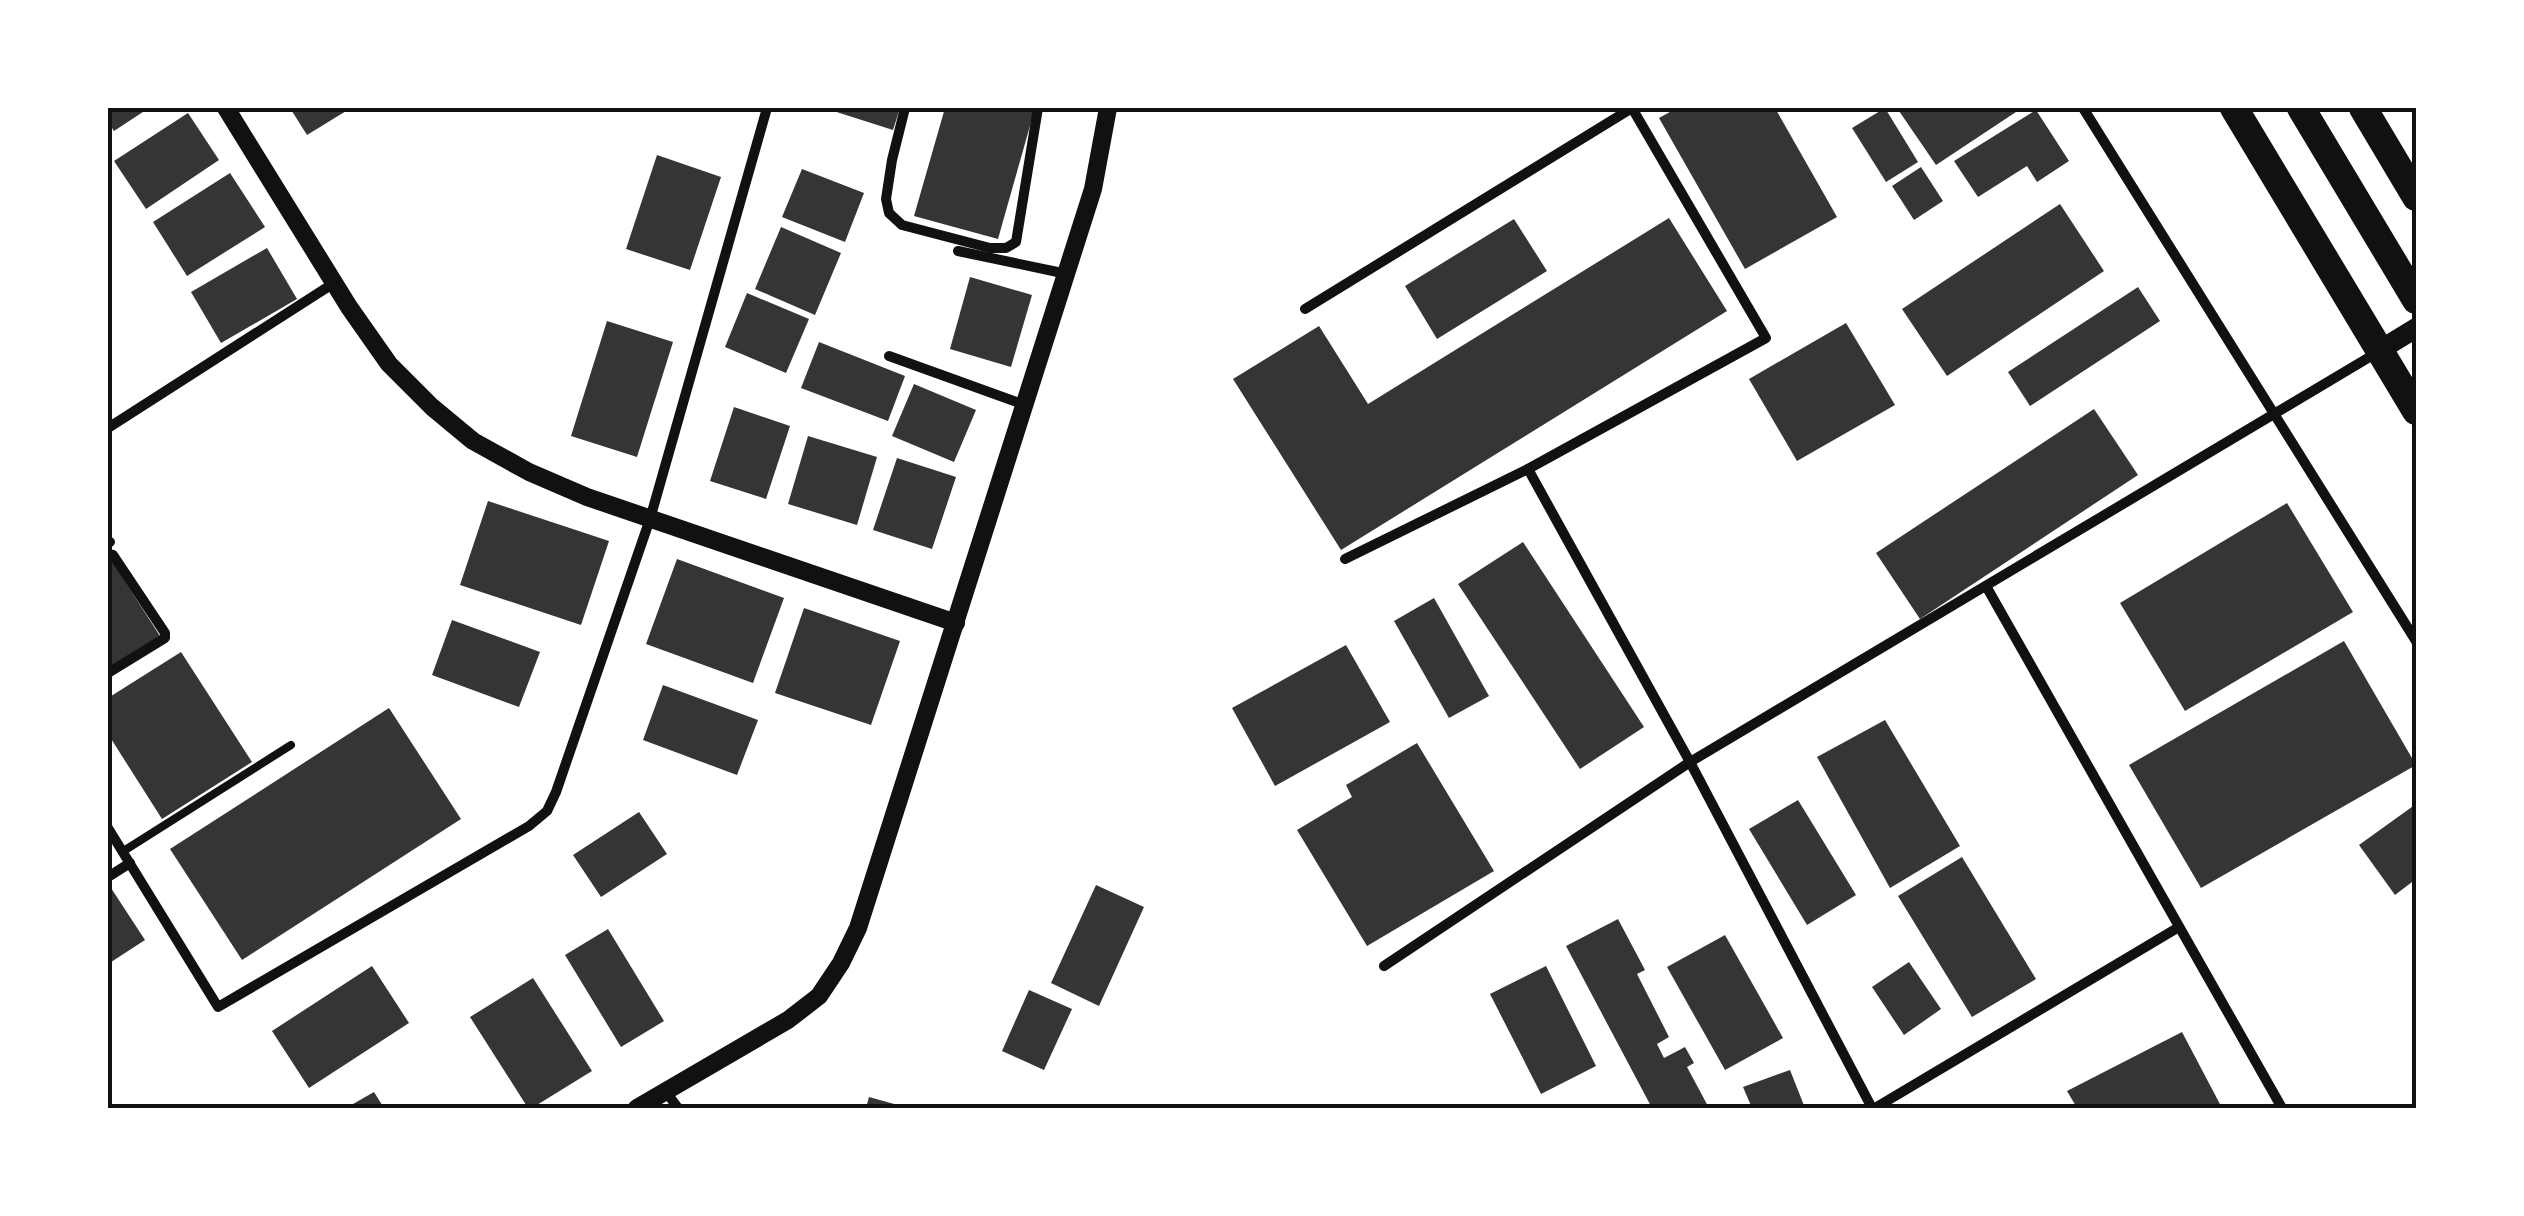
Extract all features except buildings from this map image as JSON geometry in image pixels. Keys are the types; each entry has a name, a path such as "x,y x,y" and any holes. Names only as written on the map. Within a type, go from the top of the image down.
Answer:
{"highway":[{"path":"2234,108 2416,411"},
{"path":"2301,108 2416,300"},
{"path":"2363,108 2416,197"}],"main road":[{"path":"2380,350 2416,328"}],"street":[{"path":"226,108 334,284 389,364 474,441 529,472 586,497 956,623"},
{"path":"108,828 218,1008 529,826 547,810 650,519 767,108"},
{"path":"905,108 886,200 890,213 902,225 990,248 1006,248 1016,242 1038,108"},
{"path":"637,1108 788,1020 819,996 841,964 858,928 1094,189 1108,108"},
{"path":"1305,309 1632,108 1766,338 1528,469 1345,559"},
{"path":"2083,108 2416,641"},
{"path":"958,251 1067,274"},
{"path":"108,428 334,284"},
{"path":"1384,966 1690,762 2380,350"},
{"path":"889,356 1026,404"},
{"path":"1528,469 1874,1108 2179,927"},
{"path":"108,546 165,638 108,673"},
{"path":"1986,586 2282,1108"},
{"path":"108,877 130,863"},
{"path":"666,1092 678,1108"}],"lane":[{"path":"122,852 291,745"}]}
